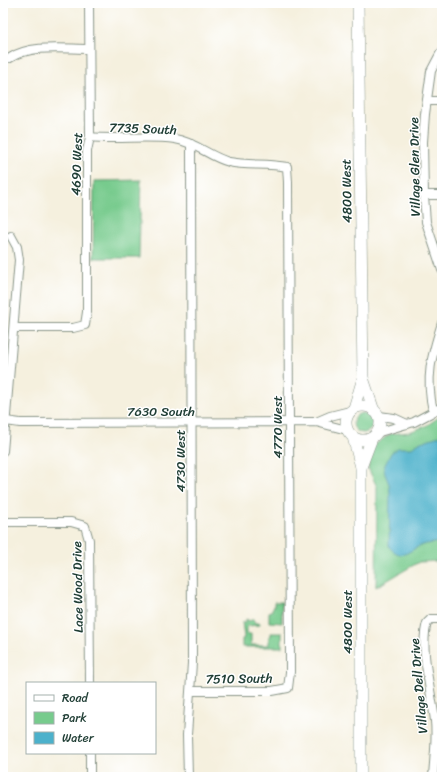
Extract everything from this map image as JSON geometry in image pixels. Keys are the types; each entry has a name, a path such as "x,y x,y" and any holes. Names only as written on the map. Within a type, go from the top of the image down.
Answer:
{"main road":[{"name":"4800 West","path":"358,3 363,378 380,426 374,435 361,467"},
{"name":"4800 West","path":"361,777 361,467 346,421 352,410 363,378"},
{"path":"352,410 364,406 368,407 376,414"},
{"path":"350,434 362,440 374,435"}],"street":[{"name":"4690 West","path":"15,328 73,328 85,325 87,312 88,151 90,137 89,3"},
{"path":"10,58 18,52 32,49 89,49"},
{"path":"427,101 431,71 440,54"},
{"name":"Village Glen Drive","path":"442,101 427,101 424,126 424,195 426,222 442,270"},
{"name":"7735 South","path":"90,137 177,139 228,162 287,166"},
{"name":"4730 West","path":"188,777 187,735 192,663 191,144"},
{"name":"4770 West","path":"287,166 290,672 288,688"},
{"path":"424,195 442,195"},
{"path":"3,451 20,260 17,247 12,236"},
{"path":"433,411 430,391 431,361 442,323"},
{"path":"374,435 414,422 442,407"},
{"name":"7630 South","path":"316,422 330,416 352,410"},
{"path":"376,414 394,418 407,424"},
{"name":"7630 South","path":"6,421 20,423 316,422 350,434"},
{"name":"Lace Wood Drive","path":"3,522 71,522 85,526 89,540 90,682"},
{"name":"Village Dell Drive","path":"432,777 439,723 426,661 426,627 427,623 432,619 442,619"},
{"name":"7510 South","path":"191,690 272,691 288,688"},
{"path":"90,754 90,777"}],"green space":[{"path":"141,180 139,258 93,258 94,181"},
{"path":"363,413 370,416 373,423 370,430 363,433 356,430 353,423 356,416"},
{"path":"442,415 442,561 419,562 376,587 377,487 368,468 373,446 390,434 409,432 426,426"},
{"path":"274,602 282,602 282,623 269,622 269,612 272,611"},
{"path":"246,619 250,621 253,619 255,623 260,623 260,625 247,626 247,634 251,634 251,645 269,645 269,636 271,636 271,633 282,633 282,647 242,647 242,639 244,638 242,622 246,622"}],"water":[{"path":"442,435 442,542 423,545 408,553 398,554 389,547 390,494 384,467 391,453 398,448 412,448 418,443"}]}
